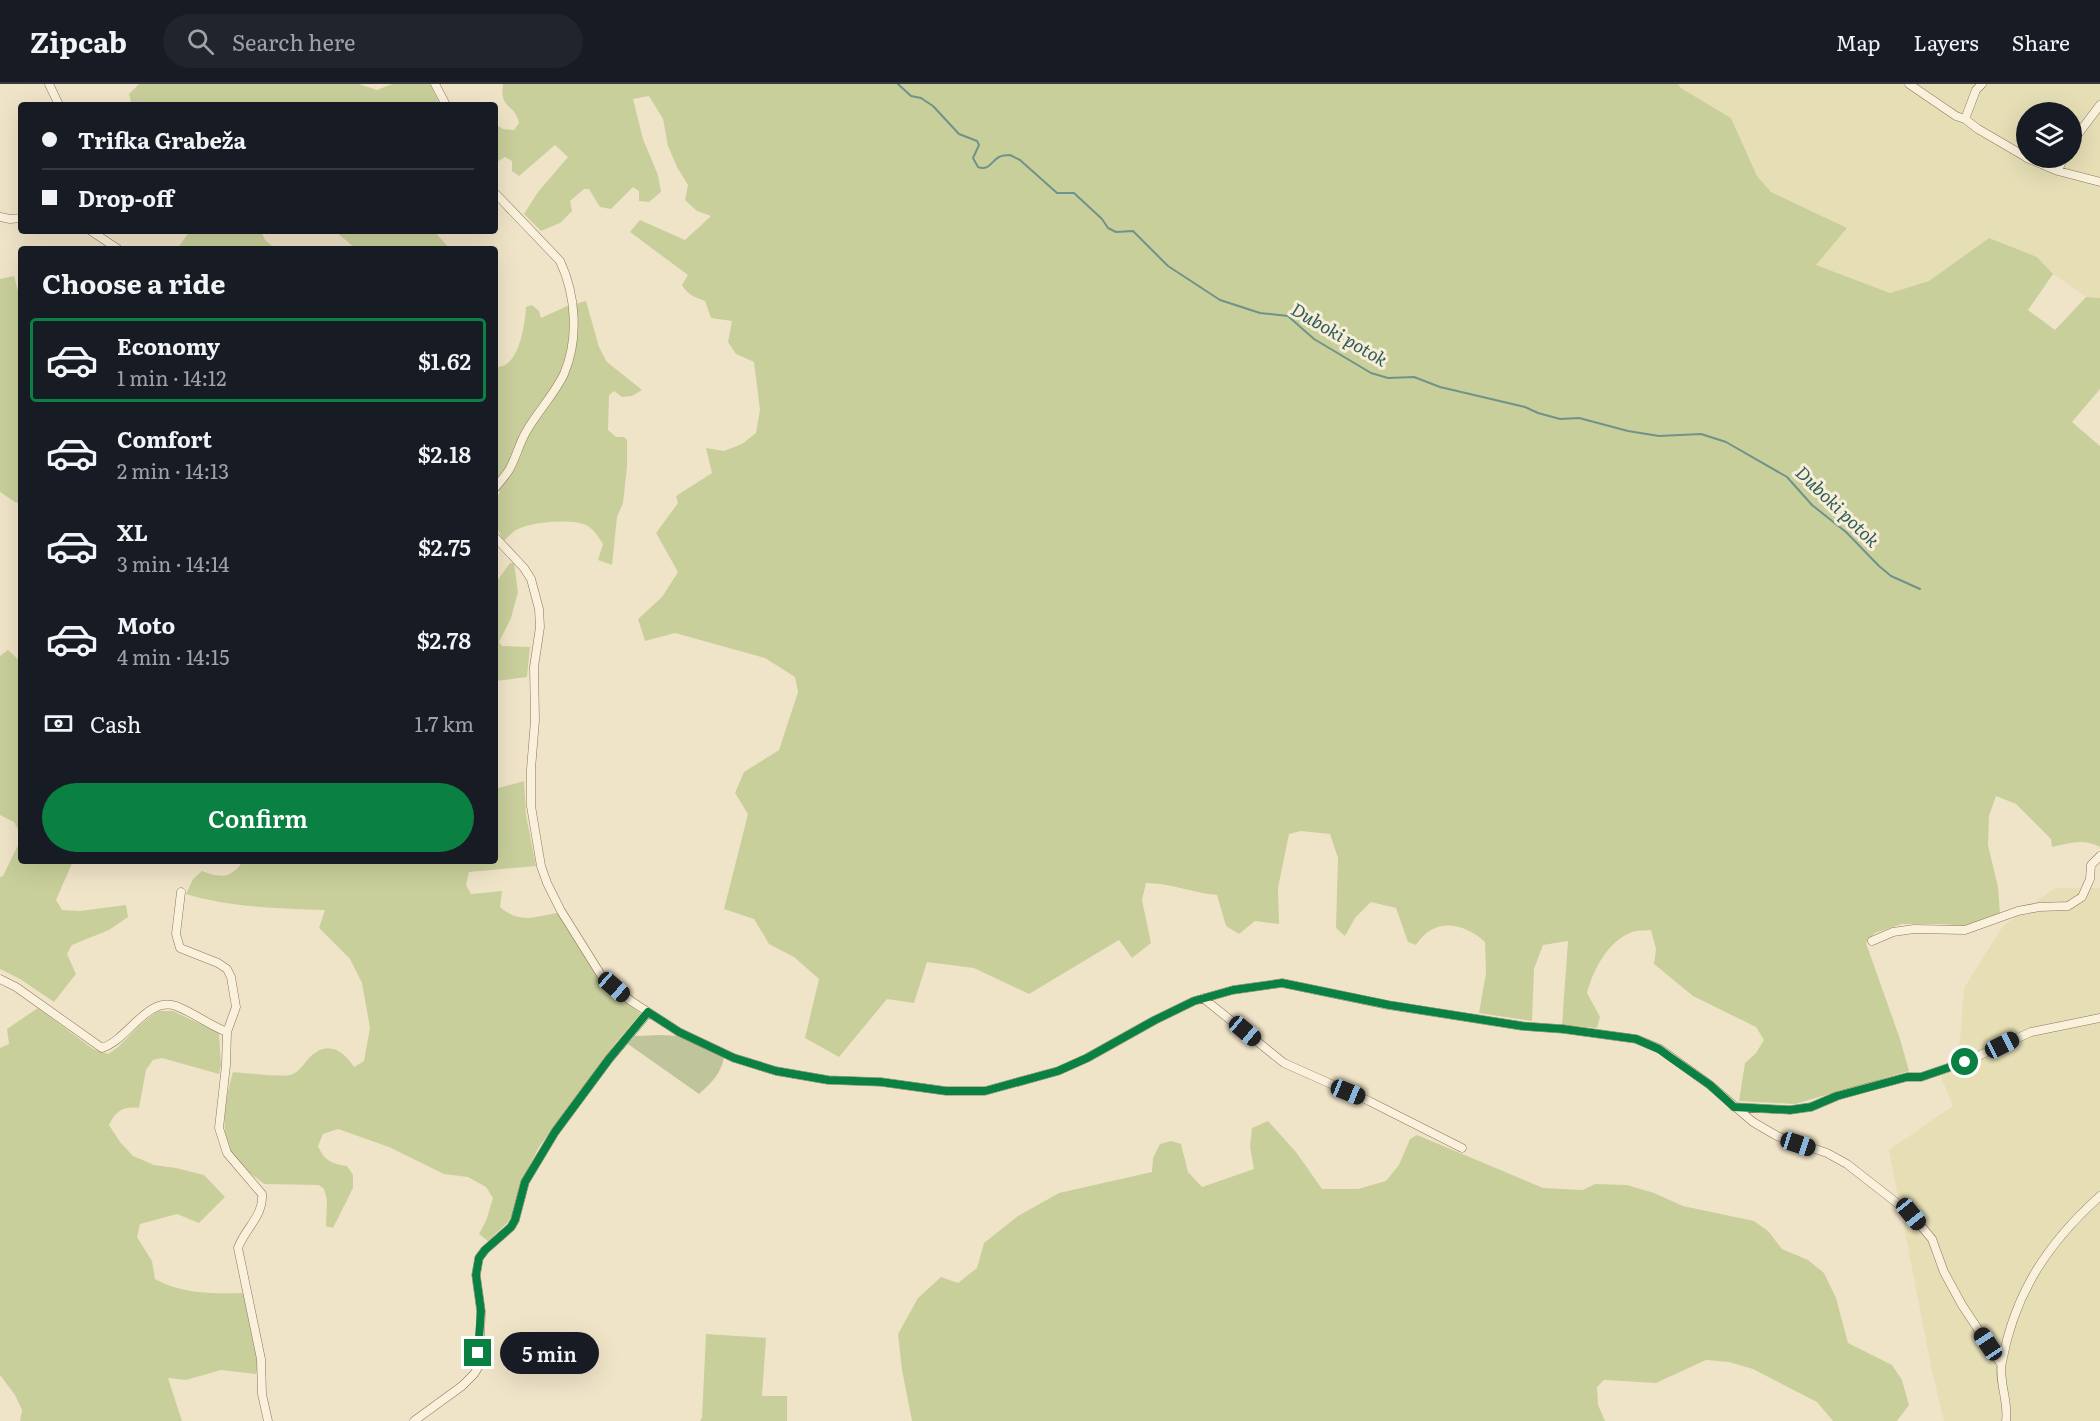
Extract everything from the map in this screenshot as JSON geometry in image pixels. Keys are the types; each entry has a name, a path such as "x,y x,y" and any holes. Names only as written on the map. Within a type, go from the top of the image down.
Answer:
{"street":[{"path":"49,84 57,102"},
{"path":"435,84 444,102"},
{"path":"1965,119 1976,90 1982,84"},
{"path":"1908,85 2016,151"},
{"path":"2082,129 2100,105"},
{"path":"2051,168 2100,182"},
{"path":"498,196 560,261 571,295 573,324 570,357 563,374 525,433 509,468 498,484"},
{"path":"0,218 18,218"},
{"path":"96,234 114,246"},
{"path":"498,540 531,579 539,609 540,627 534,668 531,806 541,866 561,911 601,975 631,1001 679,1032 734,1058 776,1071 828,1080 881,1082 946,1091 985,1091 1058,1071 1087,1058 1155,1020 1203,998 1233,990 1282,983 1389,1005 1522,1026 1636,1039 1659,1049 1710,1085 1753,1122 1777,1136 1827,1153 1847,1164 1911,1214 1932,1239 1944,1272 1962,1305 2001,1364"},
{"path":"1872,941 1893,932 1914,929 1965,930 2018,911 2039,907 2068,906 2082,897 2090,879 2091,865 2100,856"},
{"path":"181,892 176,934 180,948 218,963 227,969 231,977 236,1007 227,1032 219,1128 227,1153 262,1194 261,1212 242,1238 238,1248 261,1359 262,1394 268,1421"},
{"path":"0,979 16,987 102,1048 116,1041 155,1006 166,1004 176,1006 227,1032"},
{"path":"1203,998 1284,1063 1369,1101 1462,1148"},
{"path":"414,1421 462,1386 479,1366 481,1311 477,1289 477,1269 479,1258 511,1227 525,1182 555,1132 609,1059 648,1012"},
{"path":"1734,1107 1790,1110 1811,1107 1830,1098 1869,1087 1907,1077 1921,1077 1965,1062 2031,1032 2100,1018"},
{"path":"2006,1421 2001,1364 2014,1312 2047,1252 2064,1230 2100,1196"}],"shaded area":[{"path":"1678,84 2100,84 2100,298 2086,297 2053,274 2037,257 1989,238 1929,281 1890,293 1815,265 1847,228 1771,192 1757,176 1731,118"},
{"path":"2055,888 2100,888 2100,1421 1944,1421 1932,1371 1889,1150 1953,1106 1941,1077 1960,1041 1964,988 2003,926"}],"green space":[{"path":"139,84 359,84 377,90 392,84 430,84 439,102 131,102 129,94"},
{"path":"503,84 1678,84 1731,118 1757,176 1771,192 1847,228 1816,265 1890,293 1929,281 1989,238 2037,257 2053,274 2028,310 2055,330 2086,297 2100,298 2100,389 2072,422 2100,446 2100,847 2082,842 2052,847 2051,839 2016,804 1996,796 1989,816 1988,845 1998,887 2000,914 1966,926 1902,924 1875,933 1866,943 1909,1071 1795,1104 1739,1101 1745,1063 1756,1053 1764,1040 1756,1027 1693,996 1654,964 1656,949 1651,930 1634,931 1623,936 1609,949 1593,975 1587,993 1600,1017 1597,1028 1562,1025 1568,941 1543,945 1534,969 1532,1021 1479,1013 1486,973 1485,942 1467,930 1440,926 1423,936 1416,945 1408,942 1396,908 1371,902 1355,918 1345,936 1336,928 1338,858 1330,834 1301,831 1289,834 1278,888 1279,924 1255,921 1239,934 1226,926 1217,895 1146,883 1142,900 1151,943 1132,958 1119,940 1029,994 974,968 927,962 914,1003 887,999 839,1057 805,1038 819,979 794,957 769,944 754,919 724,909 748,814 735,793 744,772 779,750 798,692 795,677 765,658 675,633 645,641 638,619 662,597 678,572 656,533 678,503 676,496 712,473 706,448 724,451 742,444 756,433 760,410 754,362 736,354 728,342 732,321 711,318 705,301 692,295 682,285 688,275 630,232 640,220 685,240 711,216 697,211 685,200 688,185 668,146 663,119 649,96 633,99 643,139 658,175 661,192 649,202 639,201 639,191 633,187 611,209 600,207 589,189 584,189 570,201 572,211 560,223 541,231 524,214 538,192 568,157 555,145 519,176 512,171 512,161 505,157 498,161 498,126 514,130 519,123 514,112 505,102 502,92"},
{"path":"188,234 262,234 272,246 179,246"},
{"path":"338,234 437,234 447,246 352,246"},
{"path":"14,276 18,291 18,503 0,492 0,279"},
{"path":"586,301 599,347 607,362 642,390 632,396 622,397 614,391 609,395 608,430 616,437 624,437 627,440 623,503 617,517 612,565 598,560 603,544 588,526 582,524 553,522 533,524 516,530 504,541 498,529 500,492 498,490 498,367 510,361 515,354 522,334 526,307 532,305 539,311 541,318 567,306"},
{"path":"510,563 514,563 518,592 511,618 499,642 502,646 530,647 527,677 498,681 498,580"},
{"path":"8,650 18,659 18,829 14,822 0,815 0,656"},
{"path":"524,781 526,815 536,866 469,872 466,885 471,894 502,891 500,907 514,916 527,918 557,913 601,982 641,1014 615,1044 539,1147 520,1184 512,1216 488,1241 479,1234 486,1221 493,1198 486,1187 468,1177 444,1174 389,1147 338,1129 323,1134 318,1146 329,1160 347,1166 353,1175 353,1188 333,1228 326,1226 327,1200 324,1189 319,1185 264,1184 236,1159 228,1146 226,1136 226,1103 233,1072 290,1075 298,1071 315,1053 327,1048 338,1051 354,1067 364,1061 370,1028 362,983 350,959 319,928 325,910 238,905 186,894 193,879 202,871 220,876 230,874 241,864 498,864 498,788"},
{"path":"18,845 18,864 72,864 56,900 62,910 80,911 126,905 128,917 109,930 72,945 67,954 76,974 54,1002 20,979 0,969 0,877 3,876"},
{"path":"38,1008 93,1049 108,1054 157,1011 173,1011 219,1033 221,1065 219,1074 162,1058 153,1060 146,1070 139,1108 121,1110 109,1125 133,1156 154,1165 204,1175 225,1197 199,1223 177,1214 140,1224 137,1237 152,1261 155,1279 187,1290 244,1293 258,1366 256,1374 221,1370 186,1380 168,1378 182,1421 20,1421 22,1410 15,1395 0,1375 0,1048 9,1044 7,1029"},
{"path":"635,1036 680,1036 724,1057 712,1082 699,1094 628,1044"},
{"path":"1268,1121 1296,1152 1322,1189 1358,1189 1386,1181 1399,1165 1410,1139 1417,1135 1543,1188 1583,1190 1595,1184 1627,1185 1654,1193 1683,1206 1754,1221 1768,1231 1782,1249 1808,1260 1824,1273 1836,1298 1848,1343 1892,1365 1902,1380 1909,1405 1897,1421 1833,1421 1817,1402 1753,1369 1729,1362 1706,1360 1656,1383 1604,1380 1597,1387 1598,1405 1605,1421 912,1421 898,1334 918,1298 941,1277 958,1283 977,1268 984,1243 1018,1216 1059,1193 1152,1172 1153,1158 1160,1144 1171,1141 1181,1144 1188,1172 1202,1187 1254,1169 1250,1147 1252,1128"},
{"path":"706,1334 766,1338 762,1396 787,1396 787,1421 700,1421"}],"waterway":[{"name":"Duboki potok","path":"898,84 911,96 921,98 933,106 959,134 977,141 979,145 973,158 978,167 988,167 1004,155 1020,160 1057,193 1074,193 1102,219 1108,228 1116,232 1133,231 1168,266 1220,300 1260,313 1288,316 1314,339 1371,373 1388,378 1414,377 1440,387 1525,407 1560,419 1579,418 1628,431 1659,436 1701,434 1726,442 1787,477 1812,505 1846,532 1879,566 1891,576 1920,589"}],"route":[{"path":"478,1353 481,1311 476,1275 479,1258 511,1227 525,1182 555,1132 609,1059 648,1012 679,1032 734,1058 776,1071 828,1080 881,1082 946,1091 985,1091 1058,1071 1194,1001 1233,990 1282,983 1389,1005 1522,1026 1636,1039 1659,1049 1710,1085 1734,1107 1790,1110 1811,1107 1837,1096 1907,1077 1921,1077 1965,1062"}]}
